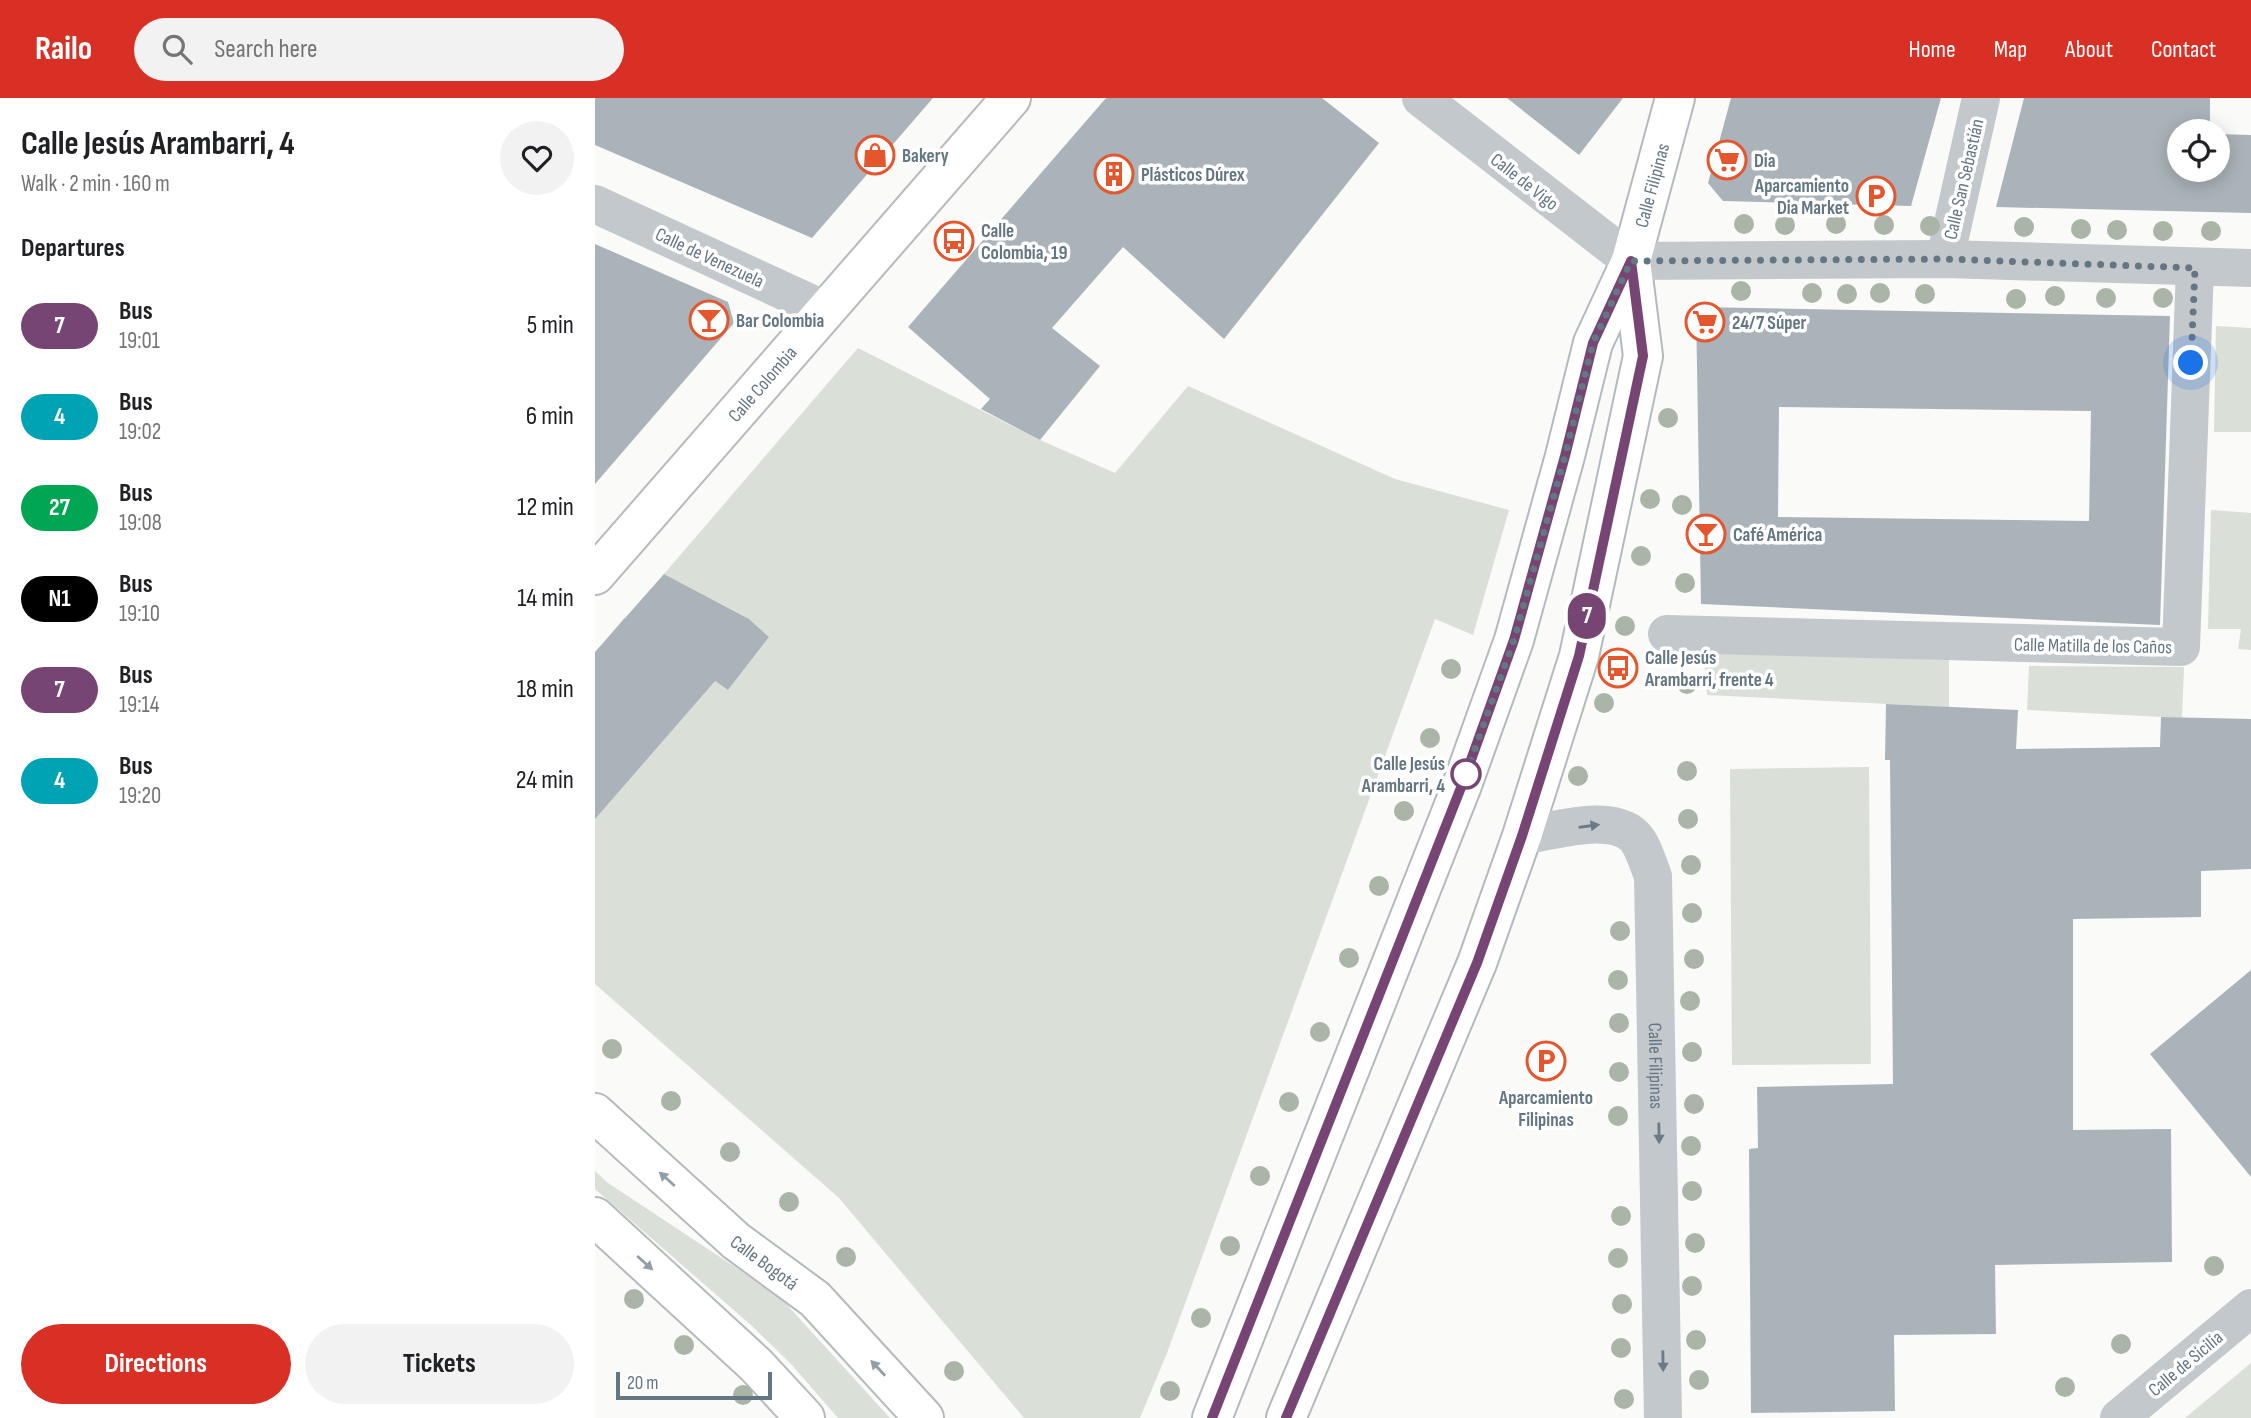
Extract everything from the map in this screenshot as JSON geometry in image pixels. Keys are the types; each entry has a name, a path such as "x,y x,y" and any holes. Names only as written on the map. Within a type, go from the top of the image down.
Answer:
{"main road":[{"name":"Calle Colombia","path":"595,575 1011,98"},
{"name":"Calle Filipinas","path":"1286,1418 1477,963 1522,836 1579,656 1643,356 1631,261 1675,98"},
{"path":"1212,1418 1462,785 1514,640 1593,343 1631,261"},
{"name":"Calle Bogotá","path":"595,1113 736,1241 815,1300 924,1418"},
{"path":"595,1217 756,1365 805,1418"}],"street":[{"name":"Calle de Vigo","path":"1421,98 1631,261"},
{"name":"Calle San Sebastián","path":"1945,259 1981,98"},
{"name":"Calle de Venezuela","path":"595,204 825,310"},
{"path":"1631,261 1945,259 2251,268"},
{"name":"Calle Matilla de los Caños","path":"1667,634 2181,647 2195,268"},
{"name":"Calle Filipinas","path":"1522,836 1599,824 1619,827 1636,837 1653,876 1663,1418"},
{"name":"Calle de Sicilia","path":"2119,1418 2251,1308"}],"shaded area":[{"path":"2216,326 2251,328 2251,432 2214,432"},
{"path":"858,348 1040,440 1115,473 1188,386 1395,479 1509,510 1473,635 1435,619 1167,1353 1140,1418 1024,1418 839,1198 595,984 595,653 624,618 728,690 769,637 749,619 664,574"},
{"path":"2211,510 2251,513 2251,650 2238,649 2241,629 2208,629"},
{"path":"1704,650 1949,660 1949,707 1707,695"},
{"path":"2029,666 2184,667 2182,718 2027,710"},
{"path":"1869,767 1871,1064 1732,1065 1730,769"},
{"path":"595,1171 608,1183 779,1296 890,1418 838,1418 791,1364 752,1326 595,1189"},
{"path":"2251,1363 2251,1418 2185,1418"}],"building":[{"path":"595,98 933,98 812,238 595,145"},
{"path":"1106,98 1322,98 1379,143 1224,339 1123,247 1052,328 1100,366 1040,440 981,409 990,399 908,327"},
{"path":"1507,98 1623,98 1579,155"},
{"path":"1731,98 1941,98 1911,206 1723,201 1708,183"},
{"path":"2024,98 2210,98 2210,119 2167,119 2167,182 2230,182 2230,134 2251,135 2251,213 1996,207"},
{"path":"595,244 728,302 734,323 595,484"},
{"path":"1696,307 2170,316 2160,625 1701,604","holes":["1779,407 2091,411 2089,521 1778,517"]},
{"path":"664,574 749,619 769,637 728,690 715,681 595,819 595,652"},
{"path":"1886,704 2018,710 2016,749 2160,747 2161,717 2251,719 2251,869 2201,871 2201,917 2073,919 2073,1130 2171,1129 2172,1262 1995,1265 1996,1334 1894,1335 1895,1411 1751,1413 1749,1149 1758,1148 1757,1087 1893,1084 1890,760 1885,760"},
{"path":"2251,970 2251,1177 2150,1054"}],"bus line":[{"name":"7","path":"1212,1418 1462,785 1514,640 1593,343 1631,261 1643,356 1579,656 1522,836 1477,963 1286,1418"}],"place":[{"name":"Bakery","path":"875,155"},
{"name":"Dia","path":"1727,160"},
{"name":"Plásticos Dúrex","path":"1114,174"},
{"name":"Aparcamiento Dia Market","path":"1876,196"},
{"name":"Calle Colombia, 19","path":"954,241"},
{"name":"Bar Colombia","path":"709,320"},
{"name":"24/7 Súper","path":"1705,322"},
{"name":"Café América","path":"1706,534"},
{"name":"Calle Jesús Arambarri, frente 4","path":"1618,668"},
{"name":"Calle Jesús Arambarri, 4","path":"1466,774"},
{"name":"Aparcamiento Filipinas","path":"1546,1061"}],"route":[{"path":"1466,774 1462,785 1514,640 1593,343 1631,261 1945,259 2195,268 2191,363"}]}
